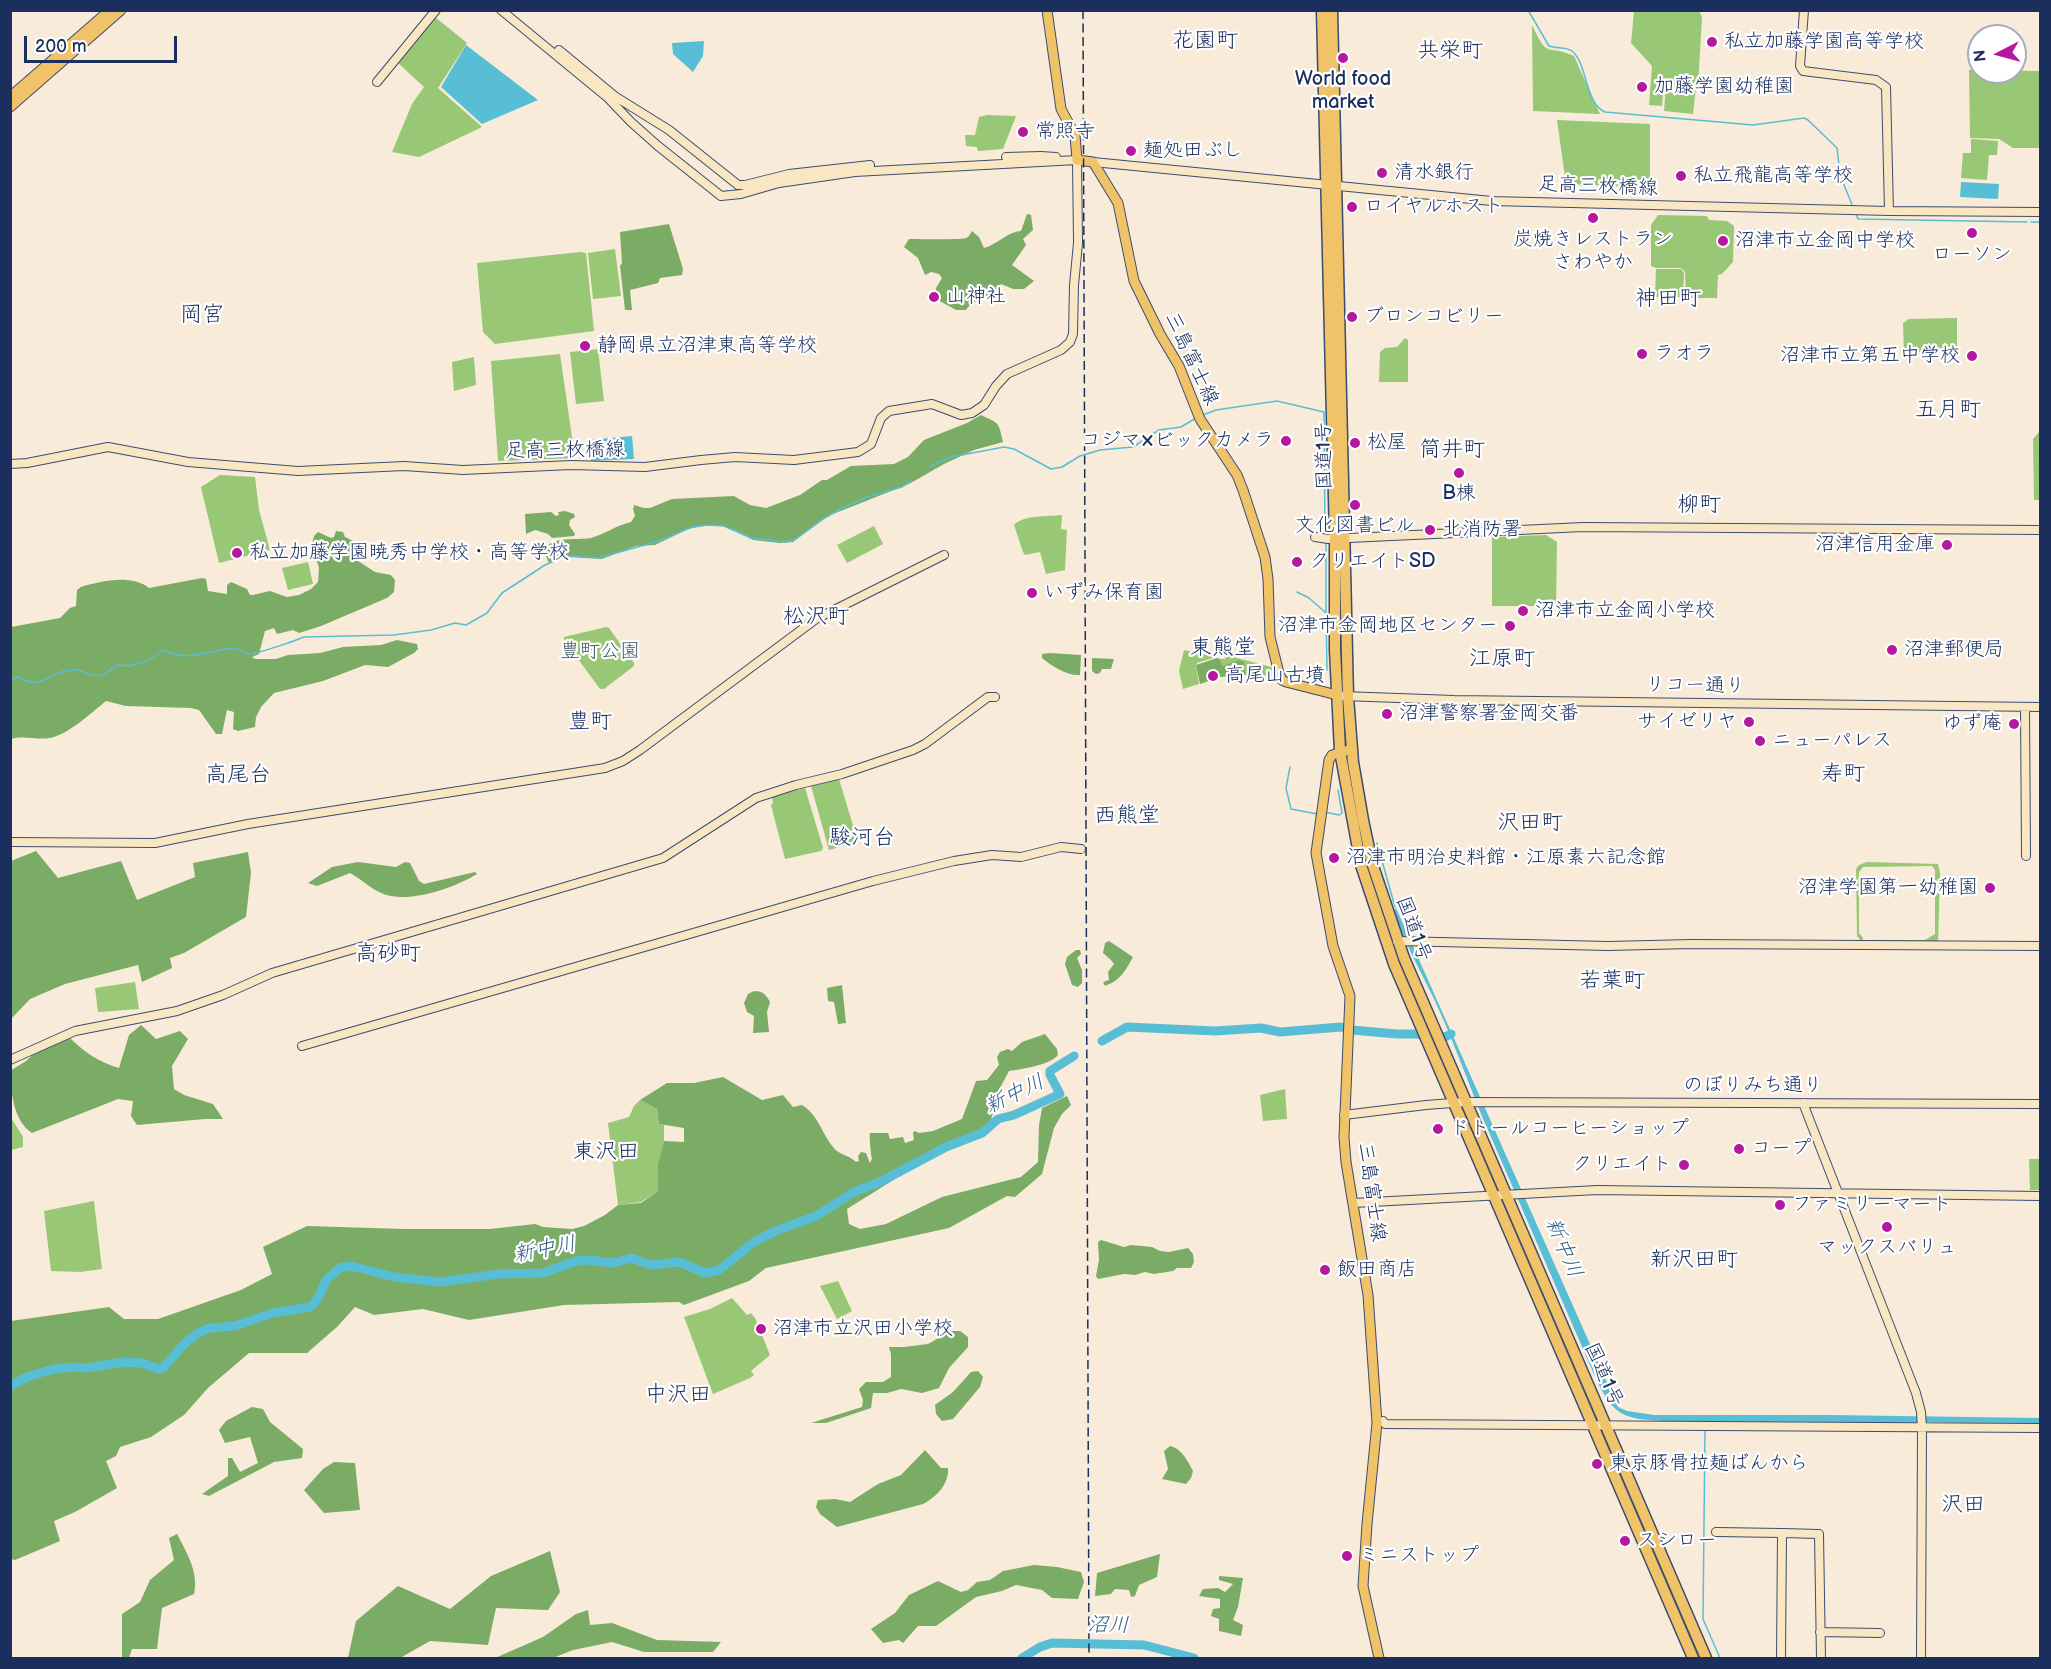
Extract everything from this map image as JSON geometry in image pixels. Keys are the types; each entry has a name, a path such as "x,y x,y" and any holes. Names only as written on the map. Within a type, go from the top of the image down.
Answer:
{"highway":[{"name":"国道1号","path":"1322,10 1330,186 1340,538 1348,698 1352,749 1372,863 1399,941 1463,1102 1706,1659"},
{"name":"国道1号","path":"1330,186 1332,10"},
{"name":"国道1号","path":"1340,538 1337,695 1340,751 1357,843 1374,908 1394,964 1463,1102"},
{"name":"国道1号","path":"1503,1194 1592,1425 1693,1659"}],"main road":[{"path":"10,97 110,10"},
{"path":"10,107 121,10"},
{"path":"1047,10 1060,109 1074,135 1077,160 1093,162"},
{"name":"三島富士線","path":"1093,162 1118,202 1131,273 1140,296 1179,366 1200,419 1237,475 1243,490 1266,565 1270,637 1280,678 1286,682 1337,695"},
{"path":"1340,751 1352,749"},
{"name":"三島富士線","path":"1340,751 1332,755 1329,760 1316,854 1333,946 1350,996 1344,1115 1346,1162 1368,1295 1377,1418 1363,1579 1379,1659"}],"street":[{"path":"377,82 436,10"},
{"path":"501,10 608,98 658,146 721,196 733,196 778,183 855,172 1077,160"},
{"path":"509,10 616,97 669,130 733,183 745,185"},
{"path":"1804,10 1800,66 1803,71 1876,80 1886,87 1889,211"},
{"path":"721,196 745,185 789,174 853,166 1041,156 1077,160"},
{"name":"足高三枚橋線","path":"10,464 27,463 108,447 188,462 298,471 404,466 463,470 571,465 645,467 735,457 779,460 840,456 858,452 871,444 881,418 893,410 932,404 962,415 978,411 1007,374 1061,350 1070,342 1073,334 1078,243 1077,160"},
{"name":"足高三枚橋線","path":"1093,162 1492,201 1889,211 2040,212"},
{"path":"1315,537 1340,538 1583,527 2040,530"},
{"path":"10,842 155,843 248,824 605,768 623,761 640,750 816,619 945,555"},
{"name":"リコー通り","path":"1337,695 1348,698 2040,707"},
{"path":"10,1060 75,1031 177,1011 223,995 272,973 663,858 756,798 842,774 913,750 925,744 988,697 995,697"},
{"path":"2025,707 2026,856"},
{"path":"302,1046 886,877 992,855 1022,857 1061,847 1081,849"},
{"path":"1399,941 1608,946 1692,944 2040,946"},
{"name":"のぼりみち通り","path":"1344,1115 1463,1102 2040,1104"},
{"path":"1803,1103 1916,1393 1921,1416 1921,1659"},
{"path":"1353,1203 1597,1190 2040,1196"},
{"path":"1383,1421 1385,1424 2040,1428"},
{"path":"1716,1532 1819,1534 1821,1659"},
{"path":"1781,1659 1782,1533"},
{"path":"1820,1632 1880,1633"}],"green space":[{"path":"1634,11 1699,11 1702,17 1698,86 1664,84 1662,106 1649,105 1652,66 1631,43"},
{"path":"435,17 467,43 438,88 482,127 419,157 392,152 412,104 424,87 397,62"},
{"path":"1532,25 1545,47 1574,56 1600,114 1533,111"},
{"path":"2027,71 2040,71 2040,148 2013,148 1999,139 1970,138 1969,84 2027,84"},
{"path":"1666,85 1696,88 1693,114 1664,111"},
{"path":"1016,116 1003,149 978,151 977,147 966,146 965,135 975,135 979,117"},
{"path":"1557,120 1650,124 1650,187 1566,184"},
{"path":"1971,139 1998,141 1997,155 1989,155 1987,180 1961,178 1963,153 1971,153"},
{"path":"1027,214 1031,215 1033,230 1023,239 1026,245 1012,265 1034,281 1024,289 1013,289 1001,284 993,296 974,302 966,310 956,310 936,299 936,288 942,278 939,274 931,272 925,275 918,258 904,247 909,239 963,239 968,237 972,231 979,237 984,248 1021,231"},
{"path":"1658,215 1707,216 1709,220 1727,221 1734,226 1733,262 1722,274 1718,275 1717,298 1686,298 1685,272 1681,268 1651,266 1651,225"},
{"path":"669,224 683,269 682,275 660,278 658,283 630,290 632,310 625,310 620,266 622,263 620,232"},
{"path":"615,249 621,296 593,299 588,253"},
{"path":"586,253 594,331 495,344 483,332 477,263"},
{"path":"1656,269 1681,269 1684,273 1683,297 1655,297"},
{"path":"1957,318 1957,352 1904,352 1903,323 1909,319"},
{"path":"1405,338 1408,340 1408,382 1379,382 1380,352 1385,348 1397,347"},
{"path":"598,349 604,401 576,404 570,352"},
{"path":"560,354 575,458 498,461 491,361"},
{"path":"474,357 476,385 454,391 452,362"},
{"path":"981,415 996,423 1003,442 974,450 909,484 828,516 793,542 753,540 735,530 721,526 703,526 688,529 655,545 636,546 602,559 568,557 549,563 546,553 547,547 552,543 559,540 591,538 631,522 635,516 634,505 650,508 672,499 734,496 750,505 766,508 800,495 822,480 827,480 851,466 894,464 908,457 924,440"},
{"path":"2040,431 2040,500 2034,500 2033,439"},
{"path":"220,475 255,477 259,510 270,550 219,563 201,487"},
{"path":"565,511 574,514 575,517 570,520 569,525 574,536 552,538 548,534 535,530 526,534 525,514 551,512 556,516 559,515 558,512"},
{"path":"1062,515 1061,529 1067,530 1065,570 1046,574 1040,552 1025,555 1023,552 1014,525 1024,519"},
{"path":"874,526 883,544 847,563 837,545"},
{"path":"336,531 343,532 345,537 353,541 358,561 375,572 391,575 395,580 394,592 387,598 299,633 293,630 277,634 274,628 265,631 259,654 252,657 276,659 288,655 320,653 343,647 381,645 397,640 417,644 418,649 414,653 388,667 365,665 323,681 274,693 261,707 256,717 255,727 238,731 233,729 234,712 227,710 222,734 216,734 199,710 126,706 106,701 64,733 44,738 11,739 11,627 60,618 70,608 76,606 77,590 81,587 116,580 134,581 149,588 202,578 206,579 208,591 227,594 227,585 231,582 247,589 250,595 270,591 287,597 299,595 311,589 318,582 319,568 312,544 314,536 318,532 331,538 334,537"},
{"path":"1546,535 1557,542 1556,606 1492,606 1492,537"},
{"path":"308,562 313,584 288,590 282,568"},
{"name":"豊町公園","path":"609,628 634,666 604,689 600,689 564,637"},
{"path":"1184,650 1216,657 1197,663 1199,684 1183,689 1179,671"},
{"path":"1042,654 1081,655 1080,675 1065,672 1042,658"},
{"path":"1226,655 1275,668 1275,677 1260,678 1246,675 1242,660 1223,666 1220,659 1225,659"},
{"path":"1092,658 1114,659 1111,669 1102,669 1096,674 1092,671"},
{"path":"1217,658 1223,666 1239,660 1244,661 1246,675 1221,677 1200,684 1196,665"},
{"path":"839,779 858,842 829,850 811,786"},
{"path":"805,788 823,848 821,851 785,859 771,805 772,797"},
{"path":"36,851 58,878 121,861 137,900 195,877 193,863 248,852 251,873 246,917 184,953 170,958 172,968 142,982 138,965 65,984 30,999 11,1019 11,861"},
{"path":"358,862 396,867 405,862 410,863 419,881 424,884 475,872 477,874 458,884 424,895 401,897 385,895 350,873 317,886 308,883 332,867"},
{"path":"1867,862 1938,864 1940,873 1938,944 1866,943 1867,940 1925,940 1935,934 1935,870 1932,866 1863,867 1859,872 1859,933 1863,938 1862,942 1857,936 1856,869"},
{"path":"1109,941 1133,957 1119,978 1105,986 1103,982 1109,980 1108,972 1114,964 1103,953 1105,943"},
{"path":"1076,950 1080,950 1081,954 1077,958 1082,970 1082,983 1078,987 1072,985 1065,964 1067,957"},
{"path":"135,982 139,1009 98,1012 95,988"},
{"path":"842,985 846,1023 838,1024 834,1002 828,1001 827,988"},
{"path":"754,991 764,993 770,1002 767,1012 769,1032 753,1033 754,1016 747,1012 744,1003 748,994"},
{"path":"141,1025 156,1039 180,1031 188,1039 172,1066 174,1089 184,1095 213,1104 223,1119 137,1125 131,1116 133,1101 118,1099 32,1133 26,1128 14,1105 10,1071 26,1061 46,1043 68,1036 91,1055 119,1068 129,1035"},
{"path":"1045,1034 1057,1049 1058,1055 1042,1064 1009,1071 992,1103 993,1113 989,1126 983,1134 919,1164 847,1209 849,1224 860,1229 886,1224 942,1197 1021,1177 1038,1162 1042,1108 1067,1096 1071,1105 1062,1114 1054,1128 1042,1174 1015,1197 1007,1196 949,1228 766,1268 749,1281 684,1305 679,1302 564,1305 469,1320 423,1309 374,1315 355,1307 337,1327 307,1353 249,1353 208,1388 184,1415 151,1437 120,1447 116,1456 106,1461 117,1488 54,1521 60,1541 15,1560 11,1559 11,1321 109,1307 124,1319 158,1319 241,1290 272,1274 263,1247 307,1226 490,1229 535,1224 543,1227 572,1229 584,1226 618,1205 641,1203 658,1191 658,1164 664,1141 684,1142 684,1128 659,1124 657,1109 640,1100 667,1083 694,1083 723,1077 762,1100 783,1095 793,1107 802,1105 808,1109 835,1150 856,1162 859,1161 858,1156 861,1152 866,1153 870,1163 872,1159 870,1133 888,1133 890,1139 903,1137 905,1143 914,1140 913,1132 915,1131 919,1133 933,1131 962,1119 976,1081 987,1080 999,1065 997,1057 1000,1052 1008,1049 1012,1051 1022,1042"},
{"path":"1285,1089 1287,1119 1263,1121 1260,1095"},
{"path":"640,1100 657,1109 659,1124 664,1125 664,1141 658,1166 658,1191 641,1202 618,1205 608,1123 629,1117"},
{"path":"10,1116 23,1137 23,1147 11,1150"},
{"path":"2029,1159 2040,1159 2040,1190 2030,1190"},
{"path":"94,1201 102,1269 80,1272 51,1271 44,1211"},
{"path":"1101,1240 1124,1247 1131,1245 1152,1247 1169,1252 1188,1248 1193,1254 1194,1262 1191,1268 1177,1268 1173,1271 1154,1274 1145,1272 1135,1275 1124,1274 1098,1279 1096,1276 1099,1260 1098,1242"},
{"path":"838,1281 852,1311 837,1319 820,1286"},
{"path":"732,1298 747,1315 751,1313 755,1318 770,1355 751,1371 754,1375 750,1378 713,1394 684,1317 710,1309"},
{"path":"951,1331 960,1331 968,1337 968,1347 949,1368 939,1388 922,1393 901,1389 887,1393 873,1393 871,1408 826,1423 811,1423 862,1407 863,1400 859,1389 866,1382 883,1382 891,1377 889,1347 928,1344"},
{"path":"978,1371 983,1377 980,1387 953,1419 942,1421 936,1414 935,1405 953,1392 971,1372"},
{"path":"252,1407 263,1409 270,1422 303,1449 302,1458 274,1462 209,1496 202,1494 228,1476 228,1458 232,1458 240,1472 258,1463 250,1437 225,1443 219,1430 226,1421"},
{"path":"1170,1446 1181,1452 1193,1471 1186,1484 1162,1479 1168,1469 1164,1451"},
{"path":"925,1450 941,1468 948,1468 948,1474 941,1490 923,1504 837,1527 820,1514 816,1507 818,1500 835,1499 850,1502 878,1484 901,1475"},
{"path":"334,1462 355,1463 360,1510 324,1513 304,1490 323,1469"},
{"path":"177,1534 188,1556 195,1578 194,1594 162,1608 157,1649 132,1649 129,1658 122,1658 122,1614 140,1602 150,1580 174,1560 169,1538"},
{"path":"550,1551 560,1592 548,1610 496,1608 488,1645 430,1641 400,1658 348,1658 356,1621 398,1586 450,1609 491,1576"},
{"path":"1160,1554 1157,1577 1139,1585 1135,1596 1131,1597 1129,1590 1115,1589 1111,1594 1095,1596 1097,1573"},
{"path":"1034,1565 1081,1572 1084,1582 1078,1599 1052,1598 1042,1590 1016,1585 976,1597 936,1626 918,1626 903,1643 899,1640 883,1643 871,1629 895,1613 909,1595 938,1581 961,1592 968,1590 977,1582 990,1580 1003,1571"},
{"path":"1219,1576 1243,1578 1238,1607 1233,1620 1243,1625 1241,1636 1219,1631 1219,1619 1211,1616 1213,1609 1220,1608 1220,1599 1199,1596 1203,1589 1218,1588 1225,1592 1233,1584 1219,1580"},
{"path":"588,1610 590,1625 612,1623 657,1640 721,1642 713,1652 644,1652 612,1642 573,1650 553,1658 495,1658 543,1637 576,1614"}],"water":[{"path":"704,41 703,56 693,72 673,54 672,43"},
{"path":"466,45 538,100 482,124 441,87"},
{"path":"1961,182 1999,184 1998,199 1960,197"},
{"path":"632,436 634,459 591,461 588,440"},
{"path":"1396,908 1618,1407 1627,1411 1654,1415 2040,1418 2040,1423 1662,1421 1638,1419 1614,1408 1596,1379 1481,1114 1441,1014 1402,934 1394,911"}],"waterway":[{"path":"1528,10 1549,46 1570,49 1577,57 1593,100 1605,112 1753,125 1804,118 1808,120 1837,148 1840,175 1853,207"},
{"path":"1856,214 1858,219 2027,222"},
{"path":"2031,222 2040,222"},
{"path":"1203,415 1216,410 1277,401 1324,412 1325,535"},
{"path":"930,466 951,457 1004,447 1014,449 1051,469 1062,467 1080,456 1100,450 1133,447 1159,430 1181,427 1196,418"},
{"path":"10,680 18,677 33,682 63,671 75,670 99,676 119,665 130,666 148,661 164,650 173,654 190,656 233,648 250,654 304,637 394,635 431,630 455,623 466,625 487,613 502,593 545,565 563,557 598,558 659,541 692,527 708,525 724,526 751,538 786,542 794,540 844,507 870,496 902,487 911,481"},
{"path":"1326,543 1326,613"},
{"path":"1297,592 1309,598 1326,613 1327,670"},
{"path":"1290,767 1286,788 1291,809 1317,814"},
{"path":"1325,812 1339,815 1342,813 1338,790"},
{"path":"1377,843 1395,907"},
{"name":"新中川","path":"1102,1041 1127,1027 1215,1031 1261,1028 1280,1032 1341,1027 1397,1034 1445,1037 1451,1034"},
{"name":"新中川","path":"10,1386 29,1376 54,1369 87,1368 123,1362 142,1363 159,1369 163,1368 186,1342 200,1332 210,1328 235,1326 273,1313 310,1307 317,1300 327,1279 340,1268 351,1266 395,1277 439,1282 499,1274 543,1273 576,1261 614,1263 631,1258 651,1265 679,1262 705,1273 719,1270 754,1242 773,1232 816,1216 854,1192 882,1181 946,1147 982,1133 998,1119 1014,1115 1060,1094 1050,1071 1074,1056"},
{"path":"1705,1428 1703,1619 1720,1658"},
{"name":"沼川","path":"1022,1658 1052,1643 1144,1645 1194,1658"}],"railway":[{"path":"1083,10 1089,1658"}],"place":[{"name":"私立加藤学園高等学校","path":"1712,42"},
{"name":"World food market","path":"1343,58"},
{"name":"加藤学園幼稚園","path":"1642,87"},
{"name":"常照寺","path":"1023,132"},
{"name":"麺処田ぶし","path":"1131,151"},
{"name":"清水銀行","path":"1382,173"},
{"name":"私立飛龍高等学校","path":"1681,176"},
{"name":"ロイヤルホスト","path":"1352,207"},
{"name":"炭焼きレストラン さわやか","path":"1593,218"},
{"name":"ローソン","path":"1972,233"},
{"name":"沼津市立金岡中学校","path":"1723,241"},
{"name":"山神社","path":"934,297"},
{"name":"ブロンコビリー","path":"1352,317"},
{"name":"静岡県立沼津東高等学校","path":"585,346"},
{"name":"ラオラ","path":"1642,354"},
{"name":"沼津市立第五中学校","path":"1972,356"},
{"name":"コジマ×ビックカメラ","path":"1286,441"},
{"name":"松屋","path":"1355,443"},
{"name":"B棟","path":"1459,473"},
{"name":"文化図書ビル","path":"1355,505"},
{"name":"北消防署","path":"1430,530"},
{"name":"沼津信用金庫","path":"1947,545"},
{"name":"私立加藤学園暁秀中学校・高等学校","path":"237,553"},
{"name":"クリエイトSD","path":"1297,562"},
{"name":"いずみ保育園","path":"1032,593"},
{"name":"沼津市立金岡小学校","path":"1523,611"},
{"name":"沼津市金岡地区センター","path":"1510,626"},
{"name":"沼津郵便局","path":"1892,650"},
{"name":"高尾山古墳","path":"1213,676"},
{"name":"沼津警察署金岡交番","path":"1387,714"},
{"name":"サイゼリヤ","path":"1749,722"},
{"name":"ゆず庵","path":"2014,724"},
{"name":"ニューパレス","path":"1760,741"},
{"name":"沼津市明治史料館・江原素六記念館","path":"1334,858"},
{"name":"沼津学園第一幼稚園","path":"1990,888"},
{"name":"ドトールコーヒーショップ","path":"1438,1129"},
{"name":"コープ","path":"1739,1149"},
{"name":"クリエイト","path":"1684,1165"},
{"name":"ファミリーマート","path":"1780,1205"},
{"name":"マックスバリュ","path":"1887,1227"},
{"name":"飯田商店","path":"1325,1270"},
{"name":"沼津市立沢田小学校","path":"761,1329"},
{"name":"東京豚骨拉麺ばんから","path":"1597,1464"},
{"name":"スシロー","path":"1625,1541"},
{"name":"ミニストップ","path":"1347,1556"}],"district":[{"name":"花園町","path":"1205,41"},
{"name":"共栄町","path":"1450,51"},
{"name":"神田町","path":"1668,299"},
{"name":"岡宮","path":"202,315"},
{"name":"五月町","path":"1948,410"},
{"name":"筒井町","path":"1452,450"},
{"name":"柳町","path":"1699,505"},
{"name":"松沢町","path":"816,617"},
{"name":"東熊堂","path":"1223,648"},
{"name":"江原町","path":"1502,659"},
{"name":"豊町","path":"590,722"},
{"name":"寿町","path":"1843,774"},
{"name":"高尾台","path":"238,775"},
{"name":"西熊堂","path":"1127,816"},
{"name":"沢田町","path":"1530,823"},
{"name":"駿河台","path":"862,838"},
{"name":"高砂町","path":"388,954"},
{"name":"若葉町","path":"1612,981"},
{"name":"東沢田","path":"606,1152"},
{"name":"新沢田町","path":"1694,1260"},
{"name":"中沢田","path":"678,1395"},
{"name":"沢田","path":"1963,1505"}]}
